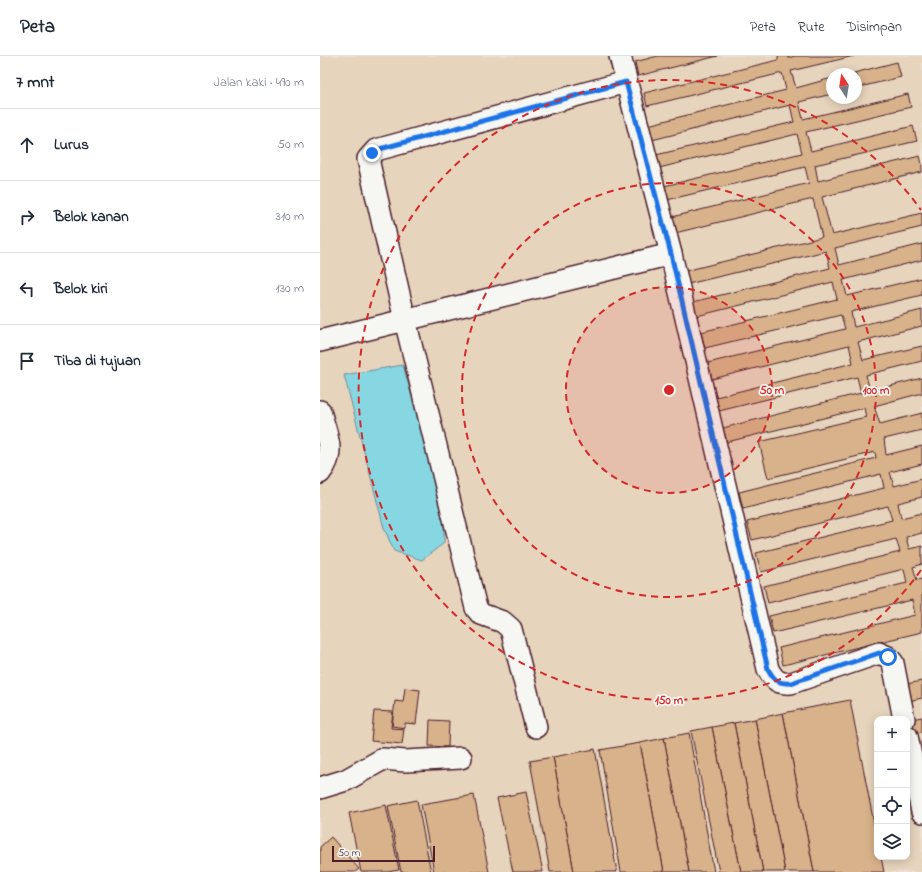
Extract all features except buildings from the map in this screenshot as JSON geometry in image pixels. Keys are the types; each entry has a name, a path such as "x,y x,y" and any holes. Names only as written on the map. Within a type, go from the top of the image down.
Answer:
{"street":[{"path":"620,56 671,254 768,669 773,679 780,684 791,683 879,653 888,657 893,663 903,716"},
{"path":"536,727 511,629 503,622 481,614 476,608 405,320 368,159 376,150 626,82"},
{"path":"320,341 671,254"},
{"path":"320,411 330,448 330,456 320,473"},
{"path":"910,751 922,812"},
{"path":"320,788 346,780 383,759 405,761 461,758"}],"shaded area":[{"path":"320,56 922,56 922,872 320,872"}],"water":[{"path":"403,365 444,514 444,543 422,560 394,551 384,528 344,375"}],"route":[{"path":"372,153 376,150 626,82 671,254 768,669 773,679 780,684 791,683 879,653 888,657"}]}
